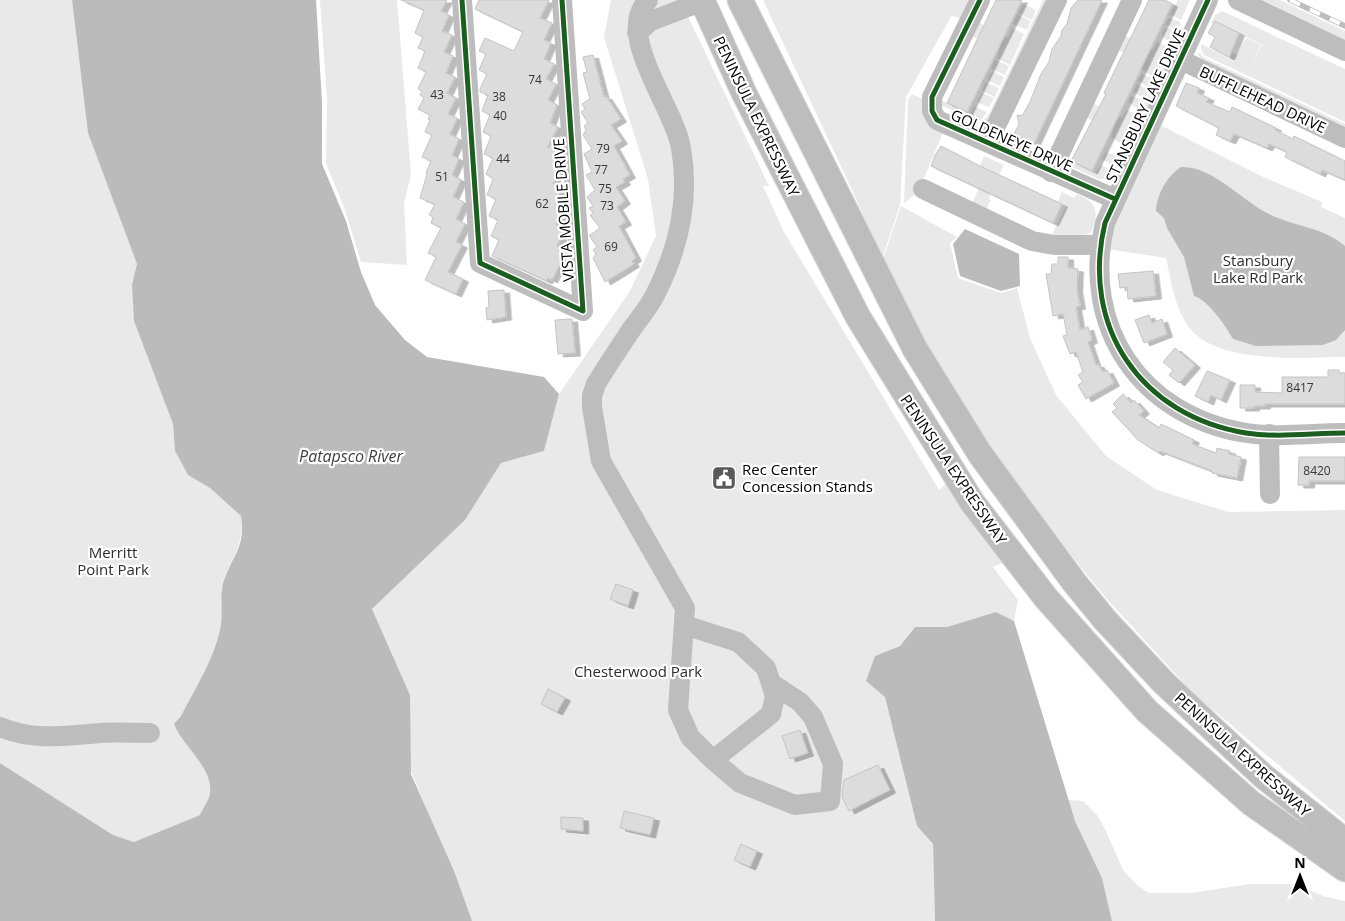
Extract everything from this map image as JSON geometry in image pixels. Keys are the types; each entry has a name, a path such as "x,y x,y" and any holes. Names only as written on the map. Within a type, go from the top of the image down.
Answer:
{"main road":[{"name":"PENINSULA EXPRESSWAY","path":"740,0 915,349 980,454 1074,582 1105,620 1164,683 1263,776 1345,841"},
{"name":"PENINSULA EXPRESSWAY","path":"704,1 744,93 858,317 972,502 1046,598 1147,711 1250,802 1345,870"}],"street":[{"name":"VISTA MOBILE DRIVE","path":"462,0 480,263 582,311 562,0"},
{"path":"648,0 640,10 638,33 646,64 679,136 684,187 683,214 673,254 654,297 596,384 592,396 592,407 601,461 685,608 678,710 690,737 740,783 795,805 830,801 833,764 812,717 800,702 771,683"},
{"name":"GOLDENEYE DRIVE","path":"980,0 932,97 932,111 937,120 1115,199"},
{"path":"988,142 1057,0"},
{"path":"1051,172 1132,0"},
{"name":"STANSBURY LAKE DRIVE","path":"1208,0 1104,223 1099,245 1098,271 1104,314 1112,335 1137,375 1154,393 1192,417 1228,429 1248,433 1345,433"},
{"path":"1238,0 1345,51"},
{"path":"638,33 651,21 704,1"},
{"name":"BUFFLEHEAD DRIVE","path":"1181,60 1345,138"},
{"path":"922,189 1032,241 1054,245 1099,245"},
{"path":"1269,434 1270,494"},
{"path":"684,626 738,642 766,668 776,696 771,714 713,760"},
{"path":"0,728 28,737 44,738 103,733 150,733"}],"green space":[{"name":"Merritt Point Park","path":"0,0 72,0 88,133 137,264 134,321 173,424 175,451 188,475 210,488 241,516 241,535 238,548 223,583 221,624 215,648 199,683 181,716 174,724 207,774 210,783 210,793 200,815 134,842 113,835 0,763"},
{"path":"320,0 397,0 411,175 404,203 407,265 361,262 344,207 326,163 327,99"},
{"name":"Chesterwood Park","path":"611,0 680,0 769,186 763,186 784,232 939,490 948,481 1006,562 993,567 1018,600 1014,621 996,612 947,627 915,627 900,646 875,656 917,826 933,844 935,921 472,921 410,768 410,695 372,609 465,520 501,463 544,451 559,394 630,291 656,236 648,179 604,37"},
{"path":"763,0 971,0 960,19 952,15 906,97 900,205 882,259 853,192"},
{"path":"1043,0 1046,0 989,120 982,125 981,123 989,114"},
{"path":"1178,0 1190,0 1181,20 1170,14"},
{"path":"1250,0 1280,0 1345,31 1345,45"},
{"path":"1023,4 1036,10 1032,20 1018,13"},
{"path":"1222,11 1345,69 1345,122 1204,55 1201,44 1229,58 1227,64 1232,53 1237,55 1246,38 1261,45 1251,65 1262,45 1216,22 1211,24 1215,15"},
{"path":"1017,14 1031,21 1027,30 1013,24"},
{"path":"1169,18 1181,22 1177,31 1165,24"},
{"path":"976,21 1008,38 1012,28 1024,34 1010,65 997,58 1000,47 980,37 978,39 969,35"},
{"path":"1166,28 1170,28 1174,34 1170,40 1166,40 1162,36 1162,32"},
{"path":"1122,34 1153,50 1157,42 1169,47 1155,78 1141,69 1145,62 1115,49"},
{"path":"1199,52 1203,57 1345,124 1345,128 1202,59 1198,55"},
{"path":"995,60 1009,66 1005,75 991,69"},
{"path":"1163,64 1167,66 1113,179 1108,183 1106,180 1110,177"},
{"path":"992,71 1004,77 1000,86 987,80"},
{"path":"1142,74 1154,79 1150,88 1138,81"},
{"name":"Stansbury Lake Rd Park","path":"1182,76 1185,78 1181,82 1160,125 1261,176 1322,202 1321,207 1345,218 1345,357 1283,358 1237,353 1216,346 1199,337 1186,323 1176,300 1166,258 1107,249 1111,226"},
{"path":"985,82 999,88 995,97 982,91"},
{"path":"1137,84 1149,90 1145,99 1133,92"},
{"path":"982,93 994,98 989,107 977,102"},
{"path":"912,94 924,100 944,130 918,192 904,203 908,99"},
{"path":"1131,96 1144,101 1140,110 1128,102"},
{"path":"939,99 970,114 974,106 987,112 981,120 976,121 938,104"},
{"path":"1090,102 1122,118 1126,110 1137,114 1123,145 1111,137 1114,127 1094,118 1092,120 1083,116"},
{"path":"1105,152 1117,156 1113,166 1102,159"},
{"path":"984,156 1004,165 999,175 994,173 987,193 990,195 989,199 991,200 986,210 972,203 987,171 980,165"},
{"path":"1063,158 1095,173 1101,165 1111,170 1105,179 1099,179 1067,165 1067,162 1064,163"},
{"path":"1062,192 1074,198 1077,194 1087,199 1095,208 1093,228 1089,233 1080,236 1052,235 1066,206 1058,201"},
{"path":"901,206 957,237 950,243 958,278 1001,293 1017,288 1030,338 1056,395 1106,456 1157,490 1228,512 1345,510 1345,821 1193,693 1105,597 1049,528 993,453 922,340 882,262"},
{"path":"1068,800 1083,801 1097,815 1123,870 1137,885 1149,893 1191,893 1250,884 1296,884 1323,896 1345,901 1345,921 1112,921 1102,878 1075,821"}],"water":[{"name":"Patapsco River","path":"72,0 316,0 322,103 322,164 346,221 361,272 375,305 405,340 427,357 544,377 559,394 544,451 501,463 465,520 372,609 410,695 411,774 454,871 472,921 0,921 0,763 113,835 134,842 200,815 210,793 210,783 207,774 174,724 181,716 199,683 215,648 221,624 223,583 242,535 241,516 210,488 188,475 175,451 173,424 134,321 132,285 137,264 88,133"},
{"name":"Stansbury Lake Rd Park","path":"1181,167 1193,168 1206,173 1218,179 1266,213 1329,235 1345,246 1345,330 1336,340 1323,345 1256,346 1233,339 1210,307 1194,296 1184,257 1167,228 1164,218 1156,211 1158,198 1164,186 1171,175"},
{"path":"965,229 1019,254 1020,286 1001,291 960,276 953,244"},
{"path":"996,612 1014,621 1075,821 1102,878 1112,921 935,921 933,844 917,826 885,697 866,681 875,656 900,646 915,627 947,627"}],"building":[{"path":"401,0 447,0 441,11 449,15 442,31 452,35 444,52 453,56 446,73 455,77 447,93 456,98 448,114 457,118 450,134 459,139 452,155 459,159 452,175 461,180 453,197 464,202 456,219 465,224 456,242 462,245 448,272 463,279 456,294 425,280 436,257 428,253 441,228 431,223 433,217 429,215 435,204 420,198 431,161 422,157 432,135 425,132 430,115 418,109 424,98 420,95 422,91 418,89 426,72 418,68 425,51 418,48 423,37 415,33 424,10"},
{"path":"479,0 549,0 540,18 552,23 544,40 551,43 544,59 554,64 546,79 556,84 548,100 557,105 550,123 558,127 547,148 560,141 560,146 553,162 561,166 553,184 562,188 555,204 564,208 556,225 565,230 557,246 567,251 552,280 548,278 547,281 492,256 499,240 491,236 498,220 489,216 496,199 487,195 493,179 486,174 493,158 484,154 491,136 483,132 490,115 482,111 488,95 480,92 480,89 487,74 479,70 486,54 479,51 485,38 514,51 523,32 475,9"},
{"path":"996,0 1022,0 967,112 947,103"},
{"path":"1078,0 1102,0 1034,144 1014,134 1019,124 1017,115 1022,116 1030,102 1041,74 1049,62 1052,49 1067,24 1071,8"},
{"path":"1149,0 1165,0 1172,4 1092,171 1071,161 1106,94 1104,93"},
{"path":"1215,21 1239,33 1229,57 1210,47 1215,37 1208,33"},
{"path":"593,55 604,97 606,96 621,119 611,125 622,141 614,146 630,175 623,179 625,182 616,187 625,201 617,207 626,222 619,226 636,258 632,261 634,264 605,282 593,258 596,254 593,250 597,247 590,237 600,228 590,215 593,213 589,208 593,206 587,197 595,190 586,175 592,172 584,154 592,149 583,135 586,130 584,126 588,123 581,112 585,109 582,104 590,99 583,73 587,72 583,57"},
{"path":"1186,83 1199,88 1197,93 1209,98 1206,102 1230,112 1232,107 1276,128 1275,130 1293,139 1294,136 1345,161 1345,180 1322,170 1320,174 1285,157 1287,152 1269,144 1267,148 1234,134 1230,141 1216,135 1219,128 1176,106"},
{"path":"941,146 1062,204 1053,223 931,166"},
{"path":"1058,257 1068,257 1068,268 1078,269 1077,289 1080,306 1076,307 1080,330 1088,327 1092,340 1088,342 1096,365 1098,364 1103,372 1107,370 1114,383 1086,399 1078,385 1083,382 1078,375 1083,372 1076,352 1070,354 1063,336 1067,335 1063,314 1053,316 1046,274 1051,274 1052,264 1058,264"},
{"path":"1153,271 1156,296 1128,299 1127,287 1120,288 1118,274"},
{"path":"504,290 506,317 487,320 486,308 489,307 488,291"},
{"path":"1149,315 1152,323 1162,319 1167,334 1144,343 1135,320"},
{"path":"572,319 575,353 558,354 555,320"},
{"path":"1175,348 1195,365 1179,383 1169,375 1173,370 1163,362"},
{"path":"1328,370 1339,370 1339,373 1345,373 1345,404 1265,404 1265,406 1254,406 1254,408 1240,408 1240,385 1255,385 1255,392 1282,393 1282,377 1328,377"},
{"path":"1207,371 1230,380 1221,400 1211,395 1208,402 1195,396"},
{"path":"1123,394 1131,403 1134,400 1144,411 1139,415 1159,428 1161,424 1194,440 1192,444 1216,453 1217,448 1230,451 1229,454 1241,457 1237,478 1212,473 1212,471 1160,451 1158,453 1138,440 1112,412 1117,408 1113,404"},
{"path":"1299,457 1345,457 1345,481 1309,481 1309,485 1298,485"},
{"path":"616,584 633,590 628,606 610,599"},
{"path":"548,689 565,698 557,712 541,704"},
{"path":"800,730 808,753 790,759 782,736"},
{"path":"878,765 890,790 849,811 842,797 844,780"},
{"path":"624,811 654,818 650,835 620,828"},
{"path":"561,817 583,818 583,831 561,829"},
{"path":"741,844 757,851 750,867 734,860"}],"railway":[{"path":"1290,0 1345,26"}],"cycle path":[{"path":"462,0 480,263 583,311 562,0"},
{"path":"980,0 932,97 932,111 937,120 1115,199"},
{"path":"1208,0 1105,223 1100,261 1102,297 1111,331 1127,361 1149,387 1176,408 1209,423 1246,433 1258,434 1345,433"}],"place":[{"name":"Rec Center Concession Stands","path":"724,478"}]}
